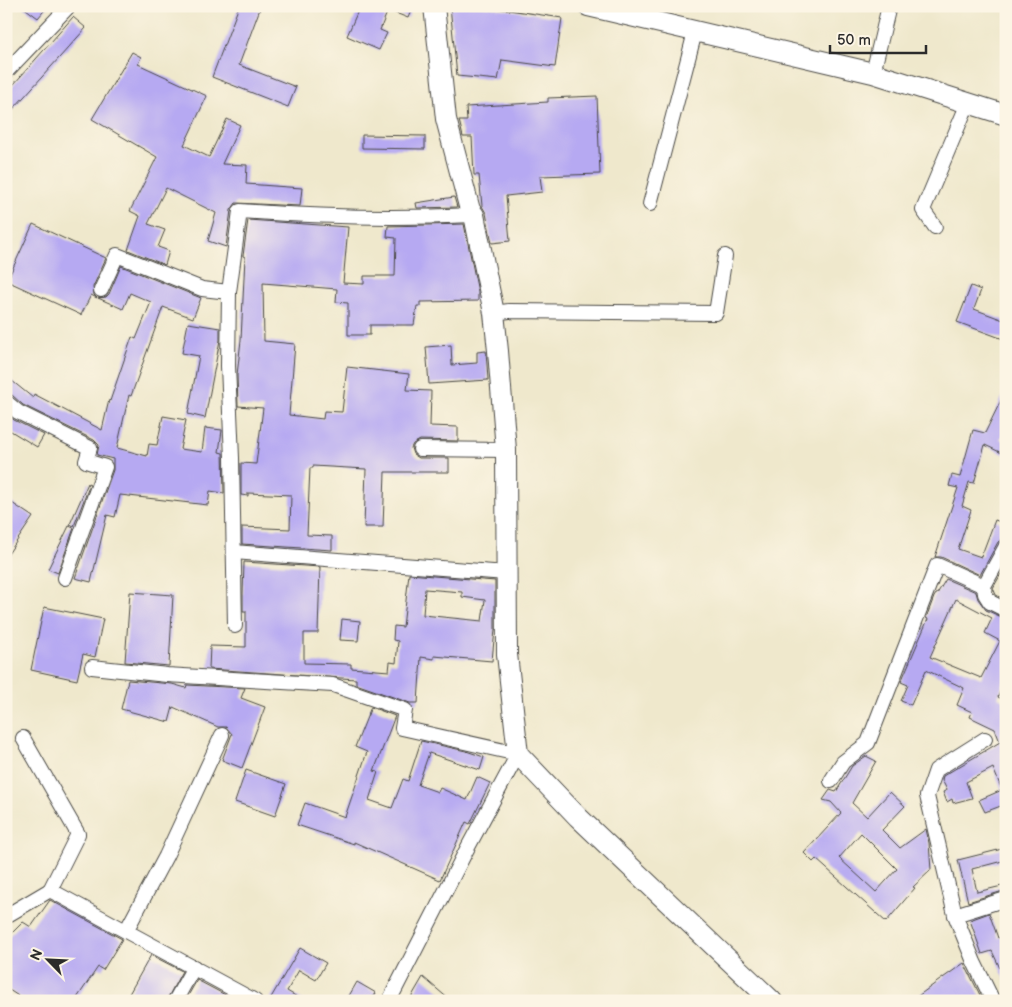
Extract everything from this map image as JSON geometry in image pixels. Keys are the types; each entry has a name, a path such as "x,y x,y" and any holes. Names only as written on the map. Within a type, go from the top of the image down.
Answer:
{"street":[{"path":"389,1001 518,754 508,654 506,450 494,313 474,215 470,210 446,119 434,6"},
{"path":"588,6 874,73 968,103 1005,111"},
{"path":"874,73 889,6"},
{"path":"6,72 65,7"},
{"path":"650,204 695,32"},
{"path":"935,227 923,210 968,103"},
{"path":"235,626 228,366 229,292 240,211 305,216 405,218 474,215"},
{"path":"101,290 117,255 202,289 229,292"},
{"path":"494,313 509,311 716,313 725,256"},
{"path":"6,402 18,412 90,448 86,460 105,467 65,578"},
{"path":"420,449 506,450"},
{"path":"1006,546 984,586 985,594 990,602 1006,610"},
{"path":"234,552 506,573"},
{"path":"831,781 843,762 868,743 937,565 984,586"},
{"path":"92,667 167,675 333,685 405,710 402,728 518,754 578,816 772,1001"},
{"path":"126,931 166,856 222,735"},
{"path":"6,916 50,890 78,834 23,738"},
{"path":"985,739 936,770 927,796 955,915 974,962 993,1001"},
{"path":"50,890 255,1001"},
{"path":"955,915 1006,899"},
{"path":"175,1001 194,967"}],"building":[{"path":"22,6 48,6 38,18"},
{"path":"239,6 261,6 239,65 296,87 288,107 212,77"},
{"path":"360,6 413,6 408,18 388,10 380,30 387,33 379,50 347,36"},
{"path":"450,6 482,6 562,18 555,67 502,60 498,80 457,76"},
{"path":"73,17 86,28 6,117 6,93"},
{"path":"132,52 141,57 138,64 207,96 184,145 209,157 227,119 240,125 222,164 247,165 246,184 302,188 300,206 236,203 231,210 226,247 208,241 216,213 166,188 148,224 165,230 158,247 169,251 165,265 128,250 140,216 130,211 157,157 92,119"},
{"path":"597,96 600,174 540,176 542,192 506,196 510,241 492,243 486,213 482,206 479,175 474,175 472,137 463,137 459,121 467,121 466,107 548,102 548,98"},
{"path":"362,135 425,136 425,149 362,148"},
{"path":"454,197 457,207 417,208 416,203"},
{"path":"248,220 348,227 343,283 364,284 364,276 395,276 396,238 387,237 388,226 464,224 478,292 478,301 420,302 420,306 417,306 414,325 370,325 370,335 348,335 348,303 336,302 337,289 263,283 264,341 295,344 289,415 323,419 324,411 342,412 347,367 409,374 407,390 431,391 430,426 458,427 458,441 420,440 413,444 411,448 413,454 419,458 449,458 449,472 385,472 383,527 364,527 366,469 313,466 313,468 310,468 307,535 332,536 332,550 242,544 242,527 290,529 291,495 248,493 248,496 241,495 241,463 256,464 263,408 238,406 237,375 241,340 245,257 243,256"},
{"path":"33,224 106,258 93,287 94,295 97,298 91,295 81,315 7,281"},
{"path":"121,266 201,298 193,318 163,307 131,396 129,395 117,448 147,456 149,444 157,445 163,416 186,420 180,449 202,452 205,428 222,430 219,452 223,453 224,493 210,491 208,505 120,495 115,517 107,515 91,582 75,578 113,470 113,459 97,455 99,445 94,440 23,405 12,395 6,393 6,376 33,398 34,394 102,430 109,400 132,337 136,339 151,302 130,293 123,309 98,298 106,297 109,294"},
{"path":"971,286 981,290 974,309 1006,321 1006,340 957,322"},
{"path":"188,323 220,328 220,340 205,418 188,414 199,356 182,353"},
{"path":"451,345 452,365 477,363 477,352 486,351 488,380 429,384 426,347"},
{"path":"1006,390 1006,428 1000,439 1006,441 1006,455 985,445 974,483 969,482 962,506 971,510 958,549 981,557 995,520 1006,524 1006,537 998,542 980,575 941,557 935,557 958,488 949,486 952,475 960,477 973,430 985,433"},
{"path":"6,414 44,435 37,447 6,428"},
{"path":"88,483 90,484 74,526 70,524"},
{"path":"6,499 33,517 6,557"},
{"path":"69,526 74,528 58,573 48,569"},
{"path":"244,562 320,567 318,633 304,633 304,663 351,664 351,668 389,671 390,662 396,663 398,641 393,640 394,626 403,627 409,574 495,581 495,629 492,661 434,656 434,659 421,657 418,703 410,703 356,684 356,679 209,669 210,646 246,647 246,611 243,611","holes":["425,589 462,592 462,597 485,600 482,621 423,615"]},
{"path":"1006,565 1006,600 996,595 993,588"},
{"path":"946,579 976,592 978,599 986,610 1006,619 1006,677 998,697 1006,701 1006,804 985,812 979,800 1002,790 993,768 966,782 972,798 953,803 952,799 947,802 943,792 947,790 942,780 943,776 1000,742 995,729 970,717 972,712 957,705 964,688 926,670 911,705 901,701 908,685 901,682 928,619 926,618 934,597","holes":["956,599 992,618 985,633 1000,641 981,678 930,657"]},
{"path":"130,592 173,595 169,666 125,662"},
{"path":"44,607 103,619 95,657 83,654 77,680 31,670"},
{"path":"342,619 360,621 358,641 340,640"},
{"path":"128,680 172,684 186,688 187,685 245,688 241,698 265,707 242,768 222,760 232,734 226,727 218,727 173,707 169,722 121,709"},
{"path":"371,707 395,716 374,771 378,772 369,800 392,808 403,779 408,781 421,741 484,757 480,770 429,753 418,785 438,792 440,788 467,800 477,777 490,783 470,824 466,822 440,880 354,842 354,844 297,825 305,803 345,817 367,752 355,747"},
{"path":"866,756 876,761 852,803 867,817 890,792 905,806 882,830 900,848 926,829 931,870 913,887 915,888 886,922 816,859 813,862 804,853 841,813 831,802 823,800 830,790 836,792 852,766","holes":["861,833 897,869 876,892 839,858"]},
{"path":"246,770 286,784 275,816 235,802"},
{"path":"1006,848 1006,860 972,869 977,892 1006,885 1006,890 968,902 958,860"},
{"path":"50,900 122,939 103,970 98,967 75,1001 26,1001 6,988 6,939 23,922 31,927"},
{"path":"989,913 998,938 1006,935 1006,981 992,951 982,954 970,920"},
{"path":"300,948 326,963 316,980 299,970 287,991 304,1001 269,1001"},
{"path":"151,955 182,971 166,1001 125,1001"},
{"path":"964,963 983,1001 911,1001 940,980"},
{"path":"423,977 451,1001 409,1001"},
{"path":"197,980 231,998 230,1001 185,1001"},
{"path":"357,982 376,993 371,1001 346,1001"}]}
